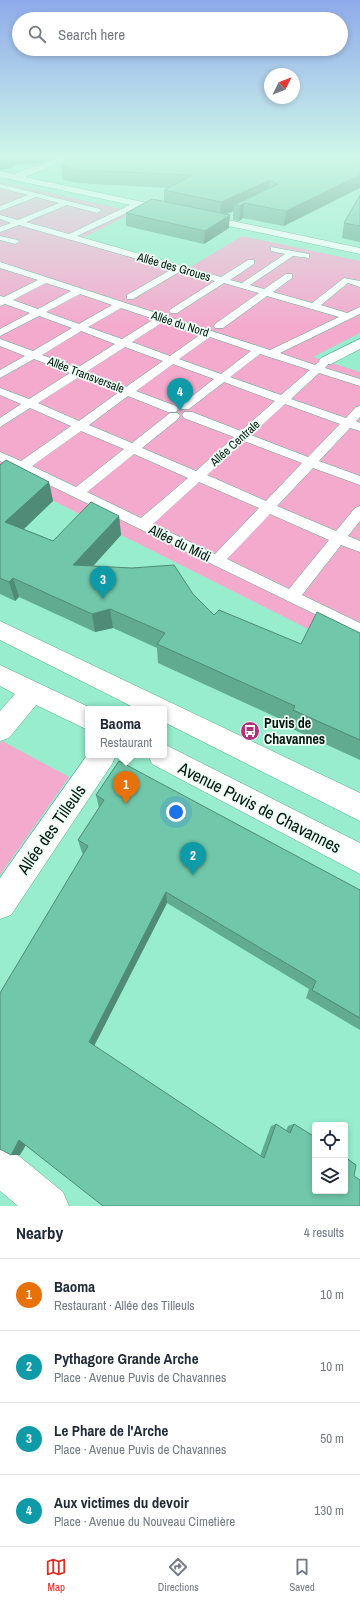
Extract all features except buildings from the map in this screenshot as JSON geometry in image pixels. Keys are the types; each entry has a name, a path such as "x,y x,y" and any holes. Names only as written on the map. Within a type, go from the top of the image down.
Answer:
{"street":[{"path":"183,213 360,251"},
{"path":"322,365 360,343"},
{"path":"0,630 155,706"},
{"path":"0,675 85,718"},
{"path":"0,730 32,692"},
{"path":"167,712 360,807"},
{"name":"Allée des Tilleuls","path":"0,904 101,758"},
{"name":"Avenue Puvis de Chavannes","path":"167,758 360,859"},
{"path":"0,1166 50,1206"}],"lane":[{"path":"0,230 41,213"},
{"path":"70,237 120,213"},
{"path":"219,221 231,216"},
{"name":"Allée des Groues","path":"0,217 348,316"},
{"path":"0,238 15,242"},
{"path":"274,249 306,256"},
{"path":"243,286 292,253"},
{"path":"174,311 250,262"},
{"name":"Allée du Nord","path":"0,265 258,350 322,365 360,383"},
{"path":"0,273 10,268"},
{"path":"130,297 180,268"},
{"path":"219,326 289,276"},
{"path":"1,301 45,280"},
{"path":"314,306 347,280 360,284"},
{"path":"0,333 79,291"},
{"path":"1,301 354,425"},
{"path":"0,375 120,304"},
{"path":"271,354 360,310"},
{"path":"0,423 162,318"},
{"path":"22,467 209,333"},
{"name":"Allée Transversale","path":"0,342 128,391 173,412 180,417 187,411 243,436 360,481"},
{"path":"187,411 222,378 258,350"},
{"name":"Allée Centrale","path":"143,525 322,365"},
{"path":"0,391 360,547"},
{"path":"217,561 311,462 354,425 360,410"},
{"path":"77,493 133,448 173,412"},
{"name":"Allée du Midi","path":"0,456 360,630"},
{"path":"292,597 360,511"}],"shaded area":[{"path":"0,213 132,213 82,238 189,268 242,236 360,261 360,333 313,357 360,372 360,655 0,474"},
{"path":"2,741 69,777 0,875 0,743"}],"place":[{"name":"Aux victimes du devoir","path":"180,411"},
{"name":"Le Phare de l'Arche","path":"103,599"},
{"name":"Puvis de Chavannes","path":"250,731"},
{"name":"Baoma","path":"126,804"},
{"name":"Pythagore Grande Arche","path":"193,875"}]}
